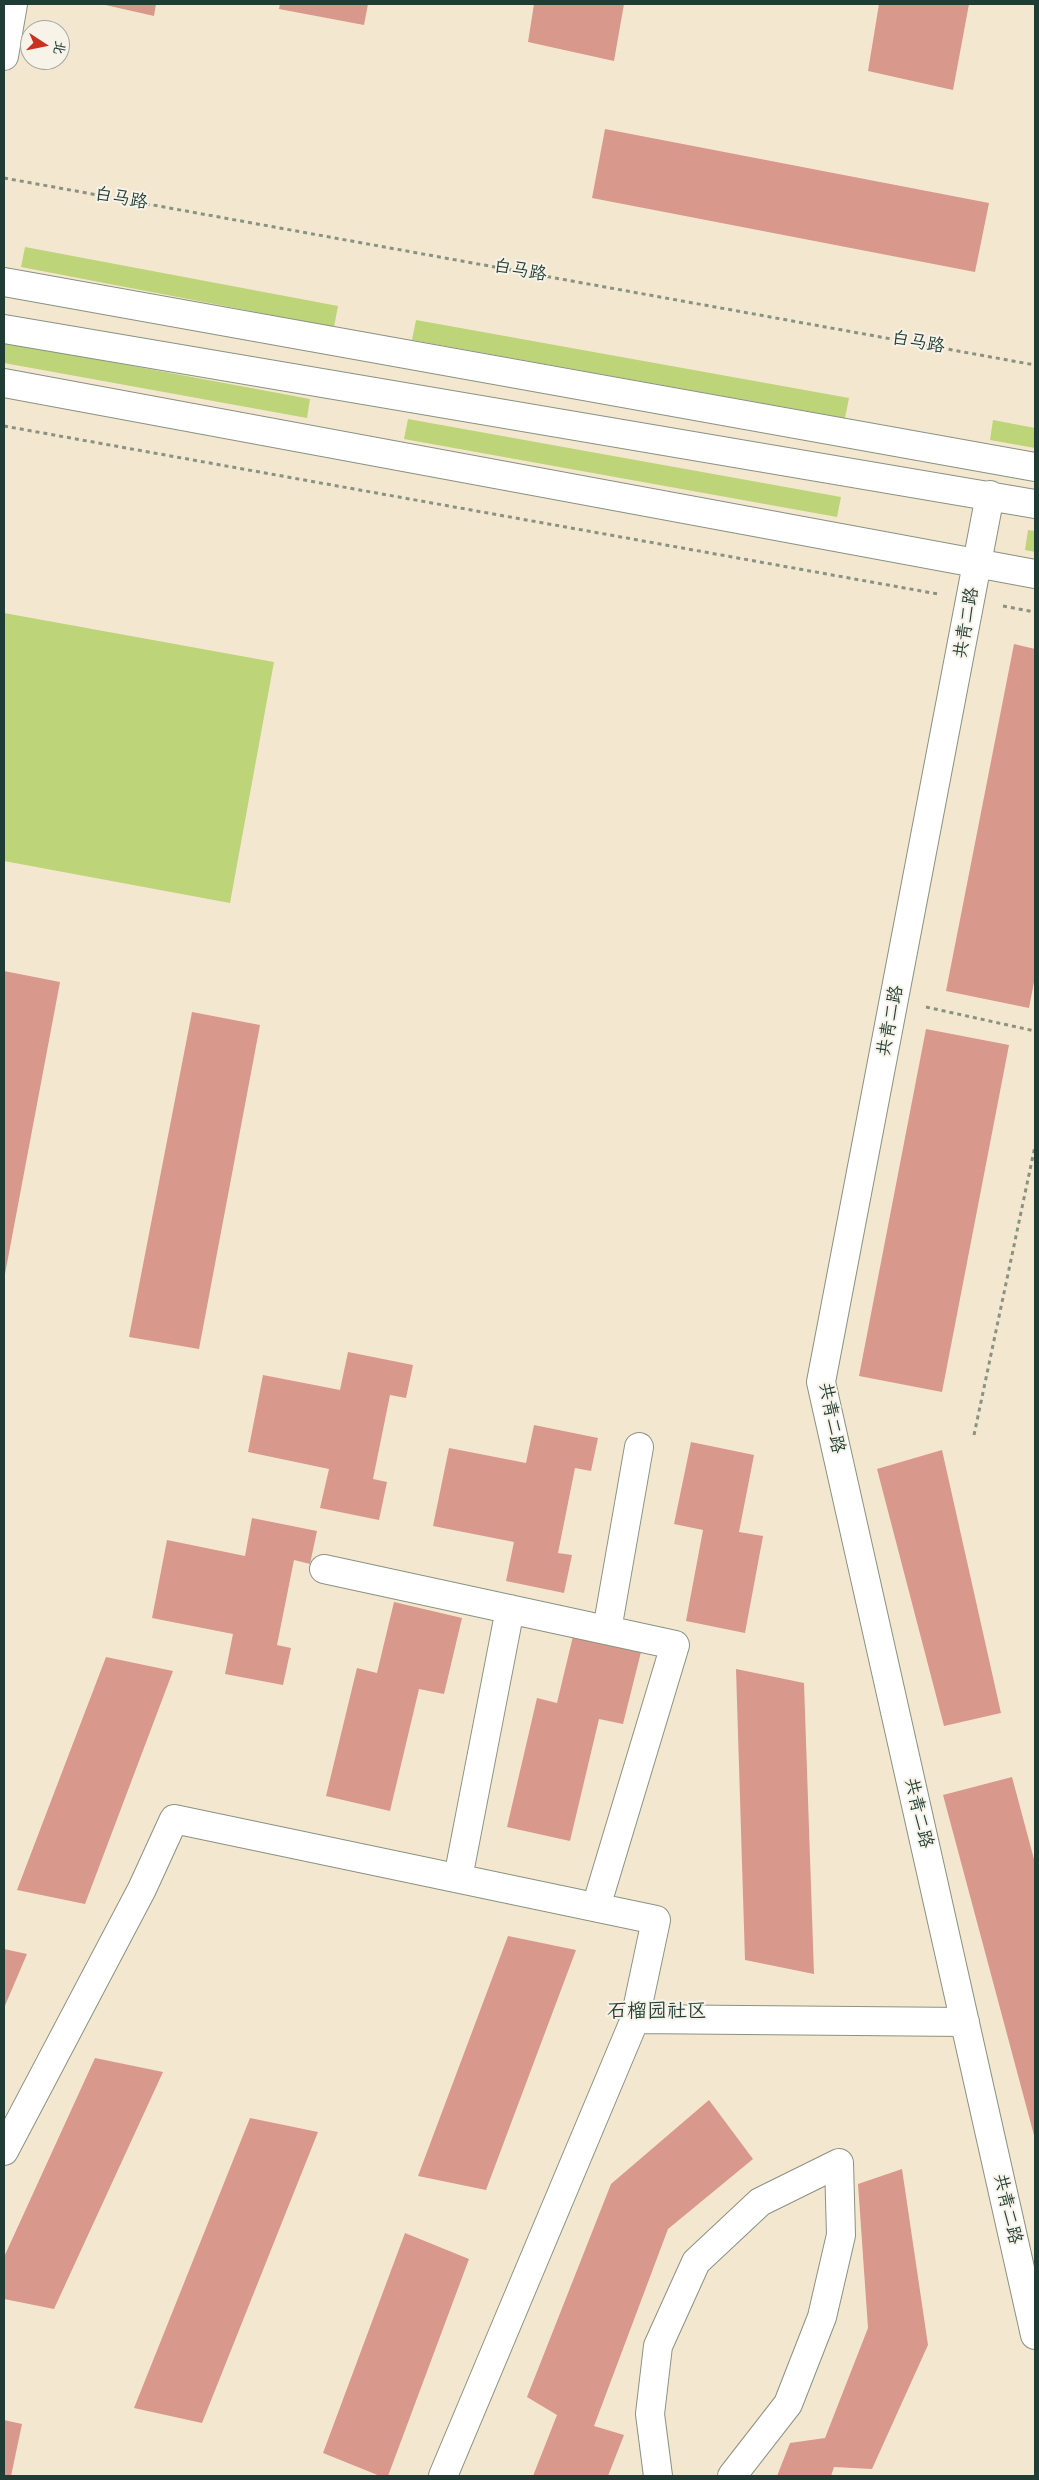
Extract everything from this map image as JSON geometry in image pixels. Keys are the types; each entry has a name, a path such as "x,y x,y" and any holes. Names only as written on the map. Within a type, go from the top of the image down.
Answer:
{"street":[{"path":"4,56 13,4"},
{"path":"4,282 1035,467"},
{"path":"4,329 1035,504"},
{"path":"4,383 1035,574"},
{"name":"共青二路","path":"990,495 822,1382 1035,2335"},
{"path":"607,1630 639,1447"},
{"path":"324,1569 675,1645 596,1908"},
{"path":"458,1878 510,1609"},
{"path":"4,2151 142,1889 174,1819 656,1920 635,2019 443,2476"},
{"path":"635,2019 965,2022"},
{"path":"658,2476 650,2414 658,2346 696,2262 760,2202 839,2163 840,2235 822,2316 788,2404 732,2476"}],"path":[{"name":"白马路","path":"4,178 1035,365"},
{"path":"4,426 940,595"},
{"path":"895,1000 1035,1031"},
{"path":"974,1435 1035,1146"}],"green space":[{"path":"25,247 338,306 334,327 21,267"},
{"path":"416,320 849,398 845,418 412,340"},
{"path":"4,342 310,399 307,418 4,363"},
{"path":"408,419 841,497 837,517 404,439"},
{"path":"993,420 1035,428 1035,448 990,440"},
{"path":"1028,530 1035,531 1035,552 1025,550"},
{"path":"4,613 274,662 230,903 4,861"}],"building":[{"path":"101,4 156,4 154,16"},
{"path":"280,4 368,4 364,25 279,9"},
{"path":"534,4 624,4 614,61 528,42"},
{"path":"879,4 969,4 953,90 868,71"},
{"path":"605,129 989,203 975,272 592,198"},
{"path":"1014,644 1035,649 1035,977 1029,1008 946,991"},
{"path":"4,971 60,982 5,1274 4,1274"},
{"path":"192,1012 260,1025 199,1349 129,1337"},
{"path":"926,1029 1009,1045 942,1392 859,1376"},
{"path":"348,1352 413,1365 406,1398 390,1395 373,1479 387,1482 379,1520 320,1508 329,1469 248,1452 263,1375 340,1390"},
{"path":"534,1425 598,1438 591,1471 575,1468 558,1553 572,1555 564,1593 506,1581 514,1542 433,1526 449,1448 526,1463"},
{"path":"691,1442 754,1455 739,1532 763,1536 745,1633 686,1621 703,1530 674,1524"},
{"path":"942,1450 1001,1713 944,1726 877,1469"},
{"path":"252,1518 317,1531 310,1564 294,1560 277,1645 291,1648 283,1685 225,1674 233,1634 152,1618 167,1540 245,1556"},
{"path":"394,1602 462,1618 444,1694 419,1689 390,1811 326,1796 357,1668 377,1673"},
{"path":"574,1632 642,1648 623,1724 599,1719 570,1841 507,1827 537,1698 557,1703"},
{"path":"106,1657 173,1671 85,1904 17,1890"},
{"path":"736,1669 804,1683 814,1974 745,1960"},
{"path":"1012,1777 1035,1863 1035,2139 943,1795"},
{"path":"508,1936 576,1950 486,2190 418,2176"},
{"path":"4,1949 27,1954 4,2008"},
{"path":"95,2058 163,2072 54,2309 4,2299 4,2257"},
{"path":"709,2100 753,2159 668,2229 594,2426 624,2435 608,2476 533,2476 557,2415 527,2397 611,2184"},
{"path":"250,2118 318,2132 202,2423 134,2408"},
{"path":"902,2169 928,2345 872,2469 834,2467 831,2476 777,2476 790,2443 825,2438 868,2328 858,2184"},
{"path":"405,2233 469,2259 388,2476 380,2476 323,2453"},
{"path":"4,2420 22,2424 11,2476 4,2476"}],"district":[{"name":"石榴园社区","path":"657,2012"}]}
